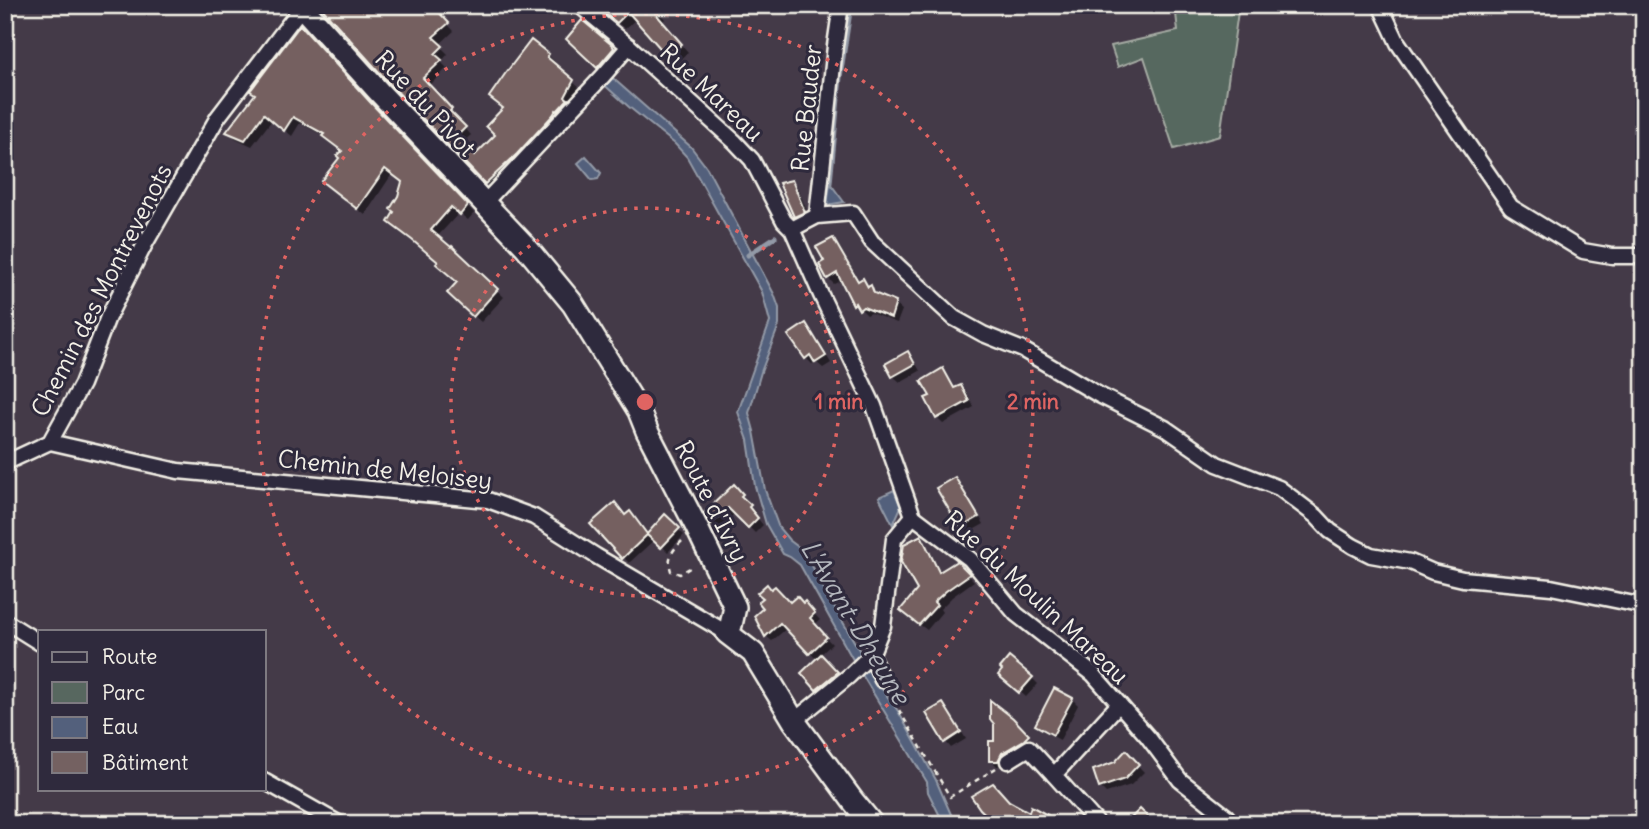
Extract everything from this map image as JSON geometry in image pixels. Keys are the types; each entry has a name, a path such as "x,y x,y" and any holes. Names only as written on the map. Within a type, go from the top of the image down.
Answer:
{"main road":[{"name":"Rue du Pivot","path":"303,6 484,203"},
{"name":"Route d'Ivry","path":"484,203 526,247 573,304 639,411 735,607 732,625 727,633"},
{"path":"727,633 753,653 794,721 872,824"}],"street":[{"name":"Rue Mareau","path":"579,5 629,46 735,142 752,160 784,221 792,229"},
{"name":"Rue Bauder","path":"817,216 841,5"},
{"path":"1380,5 1398,43 1511,207 1583,251 1612,256 1644,256"},
{"name":"Chemin des Montrevenots","path":"5,463 50,442 82,384 108,317 145,244 218,117 303,6"},
{"path":"484,203 629,46"},
{"path":"792,229 817,216 853,213 872,243 954,318 983,334 1023,350 1099,396 1165,428 1217,464 1279,488 1316,516 1330,531 1371,555 1410,562 1433,572 1463,579 1551,587 1644,606"},
{"name":"Rue du Moulin Mareau","path":"792,229 874,406 913,516 970,559 1016,614 1093,674 1148,737 1180,780 1227,817"},
{"name":"Chemin de Meloisey","path":"50,442 178,471 488,500 534,517 727,633"},
{"path":"794,721 865,662 883,626 894,539 913,516"},
{"path":"5,621 38,642"},
{"path":"865,662 882,680"},
{"path":"1054,775 1119,704"},
{"path":"1008,761 1029,748 1098,824"},
{"path":"266,781 340,824"}],"path":[{"path":"696,526 674,549 669,562 671,571 680,574 691,568 707,548"},
{"path":"882,680 950,797 1008,761"},
{"path":"5,817 17,824"}],"green space":[{"path":"1175,5 1239,5 1220,136 1174,149 1144,57 1118,67 1111,46 1178,31"}],"water":[{"path":"608,74 691,147 707,168 774,294 779,308 779,325 749,413 765,490 779,528 805,552 862,655 856,665 800,565 783,554 766,524 755,486 748,440 738,412 770,322 762,292 687,157 601,82"},
{"path":"586,156 601,173 598,179 592,180 578,163"},
{"path":"830,183 844,202 827,205"},
{"path":"894,490 901,507 893,525 879,497"},
{"path":"870,666 936,780 956,824 944,824 928,792 927,782 861,673"}],"building":[{"path":"319,5 432,5 449,23 433,37 443,46 435,54 442,60 423,78 466,127 457,136 475,155 495,135 486,126 503,108 489,97 531,40 574,80 565,97 568,99 485,184"},
{"path":"594,5 665,5 656,14 682,44 668,57 628,12 617,23"},
{"path":"582,20 614,48 597,68 566,39"},
{"path":"300,25 468,205 460,215 451,207 431,230 498,289 473,317 447,293 457,282 436,264 438,262 388,222 394,212 390,209 402,182 385,169 357,209 321,181 342,151 322,136 324,134 293,117 284,131 264,114 245,140 226,132 255,94 250,91"},
{"path":"792,180 805,212 794,217 779,183"},
{"path":"833,238 858,281 863,278 868,287 871,285 874,293 896,302 891,318 863,307 859,310 855,303 853,305 837,273 827,279 819,264 824,261 816,247"},
{"path":"806,323 826,356 815,363 810,355 805,359 788,335"},
{"path":"908,351 915,364 892,377 885,364"},
{"path":"943,368 954,388 961,385 969,401 936,419 925,398 930,396 921,381"},
{"path":"955,477 979,517 960,528 936,488"},
{"path":"734,484 758,518 748,528 728,508 710,525 704,513"},
{"path":"615,502 625,515 630,511 647,534 665,514 680,528 661,548 647,535 622,559 590,524"},
{"path":"921,535 939,572 957,561 970,574 934,602 937,605 919,625 900,610 917,590 901,562 904,544"},
{"path":"767,584 771,589 775,586 790,602 797,596 815,613 810,618 827,637 809,654 780,623 765,637 754,616 763,608 758,602 763,598 757,593"},
{"path":"821,654 838,672 816,690 801,673"},
{"path":"1009,657 1033,677 1019,693 998,675"},
{"path":"1054,688 1073,698 1053,735 1035,725"},
{"path":"990,700 1029,735 1002,753 998,761 989,761 989,741 994,741"},
{"path":"943,703 961,732 944,743 926,713"},
{"path":"1126,750 1139,764 1125,779 1099,788 1093,770 1115,762"},
{"path":"993,783 1009,801 1029,812 1031,806 1064,824 996,824 971,796"},
{"path":"1140,809 1156,824 1125,824"}],"waterway":[{"path":"830,183 840,77 851,5"},
{"path":"748,255 775,237"}],"water label":[{"name":"L'Avant-Dheune","path":"856,622"}]}
